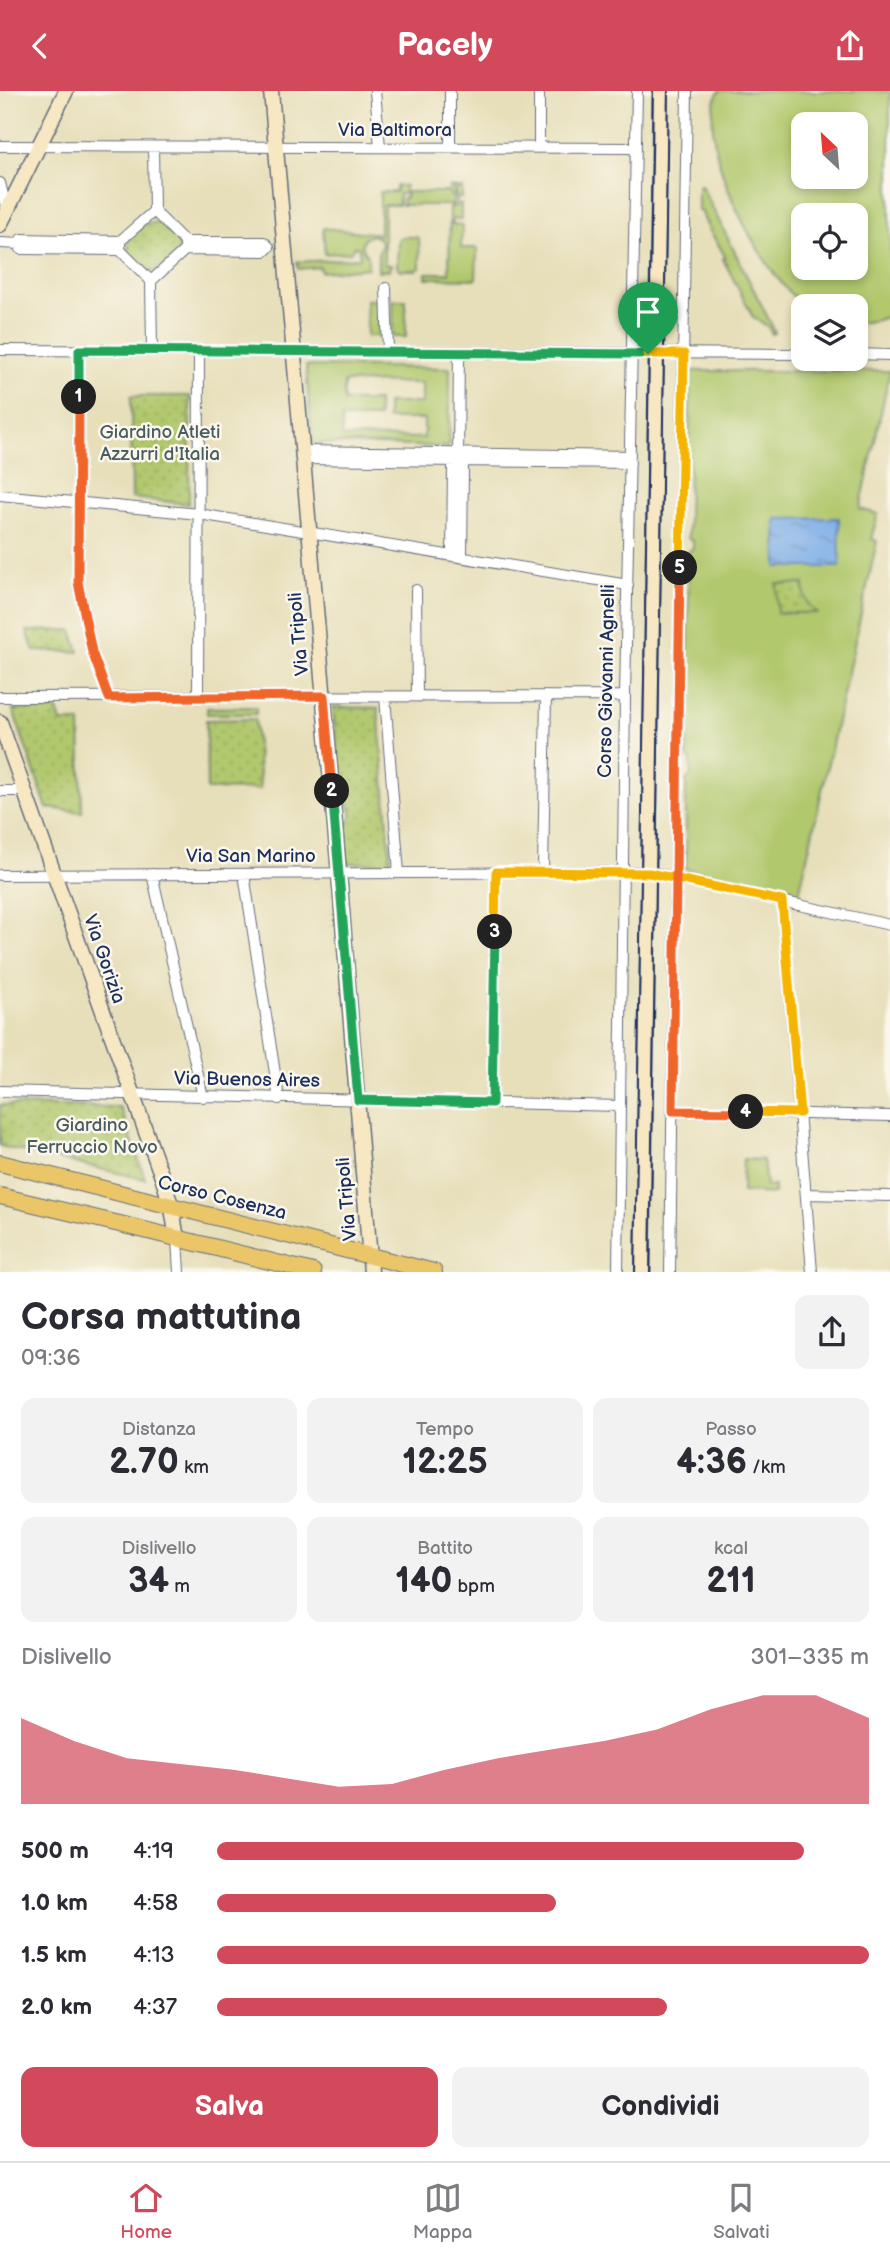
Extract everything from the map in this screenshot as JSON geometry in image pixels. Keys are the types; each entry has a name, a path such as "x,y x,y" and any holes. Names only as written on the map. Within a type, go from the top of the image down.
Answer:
{"main road":[{"name":"Corso Cosenza","path":"0,1163 172,1208 371,1265 434,1272"},
{"path":"1,1200 88,1216 313,1272"}],"street":[{"path":"3,218 66,91"},
{"name":"Via Tripoli","path":"271,91 275,147 276,247 294,352 371,1265"},
{"path":"375,91 380,147"},
{"path":"450,91 450,147"},
{"path":"539,91 539,148"},
{"name":"Corso Giovanni Agnelli","path":"618,1272 625,695 637,91"},
{"path":"643,1272 660,91"},
{"path":"670,1272 687,91"},
{"name":"Via Baltimora","path":"0,146 636,148"},
{"path":"153,147 154,211 185,246 265,251 276,247"},
{"path":"0,183 3,218"},
{"path":"120,245 154,211"},
{"path":"0,243 21,244 21,239 120,245 151,281 152,350"},
{"path":"151,281 185,246"},
{"path":"386,288 388,352"},
{"path":"0,350 791,355"},
{"path":"79,350 78,582 92,652 109,698"},
{"path":"198,698 199,351"},
{"path":"457,557 453,467 458,457 459,352"},
{"path":"868,355 890,355"},
{"path":"302,455 630,460"},
{"path":"0,495 199,514 628,585"},
{"path":"416,590 417,697"},
{"path":"0,697 625,695"},
{"path":"543,872 546,696"},
{"path":"385,697 399,873"},
{"name":"Via Gorizia","path":"0,722 172,1208 177,1239"},
{"path":"0,791 24,791"},
{"path":"492,1103 496,872"},
{"name":"Via San Marino","path":"0,875 649,873 890,925"},
{"path":"152,874 203,1097"},
{"path":"244,874 279,1099"},
{"path":"782,901 812,1272"},
{"name":"Via Buenos Aires","path":"0,1091 620,1106"},
{"path":"673,1111 890,1116"},
{"path":"806,1194 890,1196"},
{"path":"177,1239 179,1272"}],"green space":[{"path":"719,91 890,91 890,316 868,322 868,294 791,294 787,290 751,238 735,206 715,142 713,114"},
{"path":"701,185 775,333 772,334 768,327 753,317 702,212 698,211 698,186"},
{"path":"396,186 405,186 405,192 450,192 450,187 454,187 454,195 449,195 453,197 453,205 402,205 406,194 399,194 399,205 384,205 384,264 391,265 389,270 378,271 378,254 382,244 379,238 372,235 362,243 368,256 368,268 321,272 320,267 298,269 297,262 360,258 359,247 354,247 350,252 325,254 323,228 380,234 380,192 396,192"},
{"path":"456,188 462,188 462,198 457,198 457,204 461,204 461,219 453,219 452,224 462,225 461,248 477,248 476,279 426,278 426,273 449,273 450,207 456,207"},
{"path":"158,222 178,240 179,252 157,271 146,270 128,253 128,240 144,224"},
{"path":"401,237 419,239 420,268 400,270 397,267 398,240"},
{"path":"366,300 378,300 379,336 367,336"},
{"path":"393,300 406,300 406,337 393,337"},
{"path":"306,366 450,368 449,447 312,443","holes":["344,382 422,383 422,403 387,403 387,419 424,419 424,438 342,437 342,418 378,418 378,401 344,401"]},
{"path":"690,371 890,371 860,509 878,514 871,539 877,541 799,894 686,869 686,780 691,775 691,761 687,756 689,551 693,548 693,541 688,538"},
{"name":"Giardino Atleti Azzurri d'Italia","path":"131,396 190,396 189,504 132,498"},
{"path":"777,584 804,584 806,600 817,613 777,613"},
{"path":"72,630 79,652 34,651 27,631"},
{"path":"256,707 256,714 207,714 207,708"},
{"path":"333,707 378,708 391,863 347,863 344,837 351,812 347,802 341,802"},
{"path":"13,710 57,710 61,722 80,722 82,812 47,808"},
{"path":"255,719 260,789 207,790 206,720"},
{"name":"Giardino Ferruccio Novo","path":"0,1105 120,1107 145,1179 0,1146"},
{"path":"743,1159 763,1160 766,1186 774,1186 774,1194 742,1192"}],"water":[{"path":"839,518 840,567 777,567 776,519"}],"tram line":[{"path":"635,1272 653,91"},
{"path":"650,1272 668,91"}],"route":[{"path":"648,354 79,350 78,582 92,652 109,698 324,696 358,1100 492,1103 496,872 641,872 670,876 676,878 682,880 782,901 800,1113 673,1111 676,899 676,896 676,878 676,863 683,376 684,354 648,354"}]}
